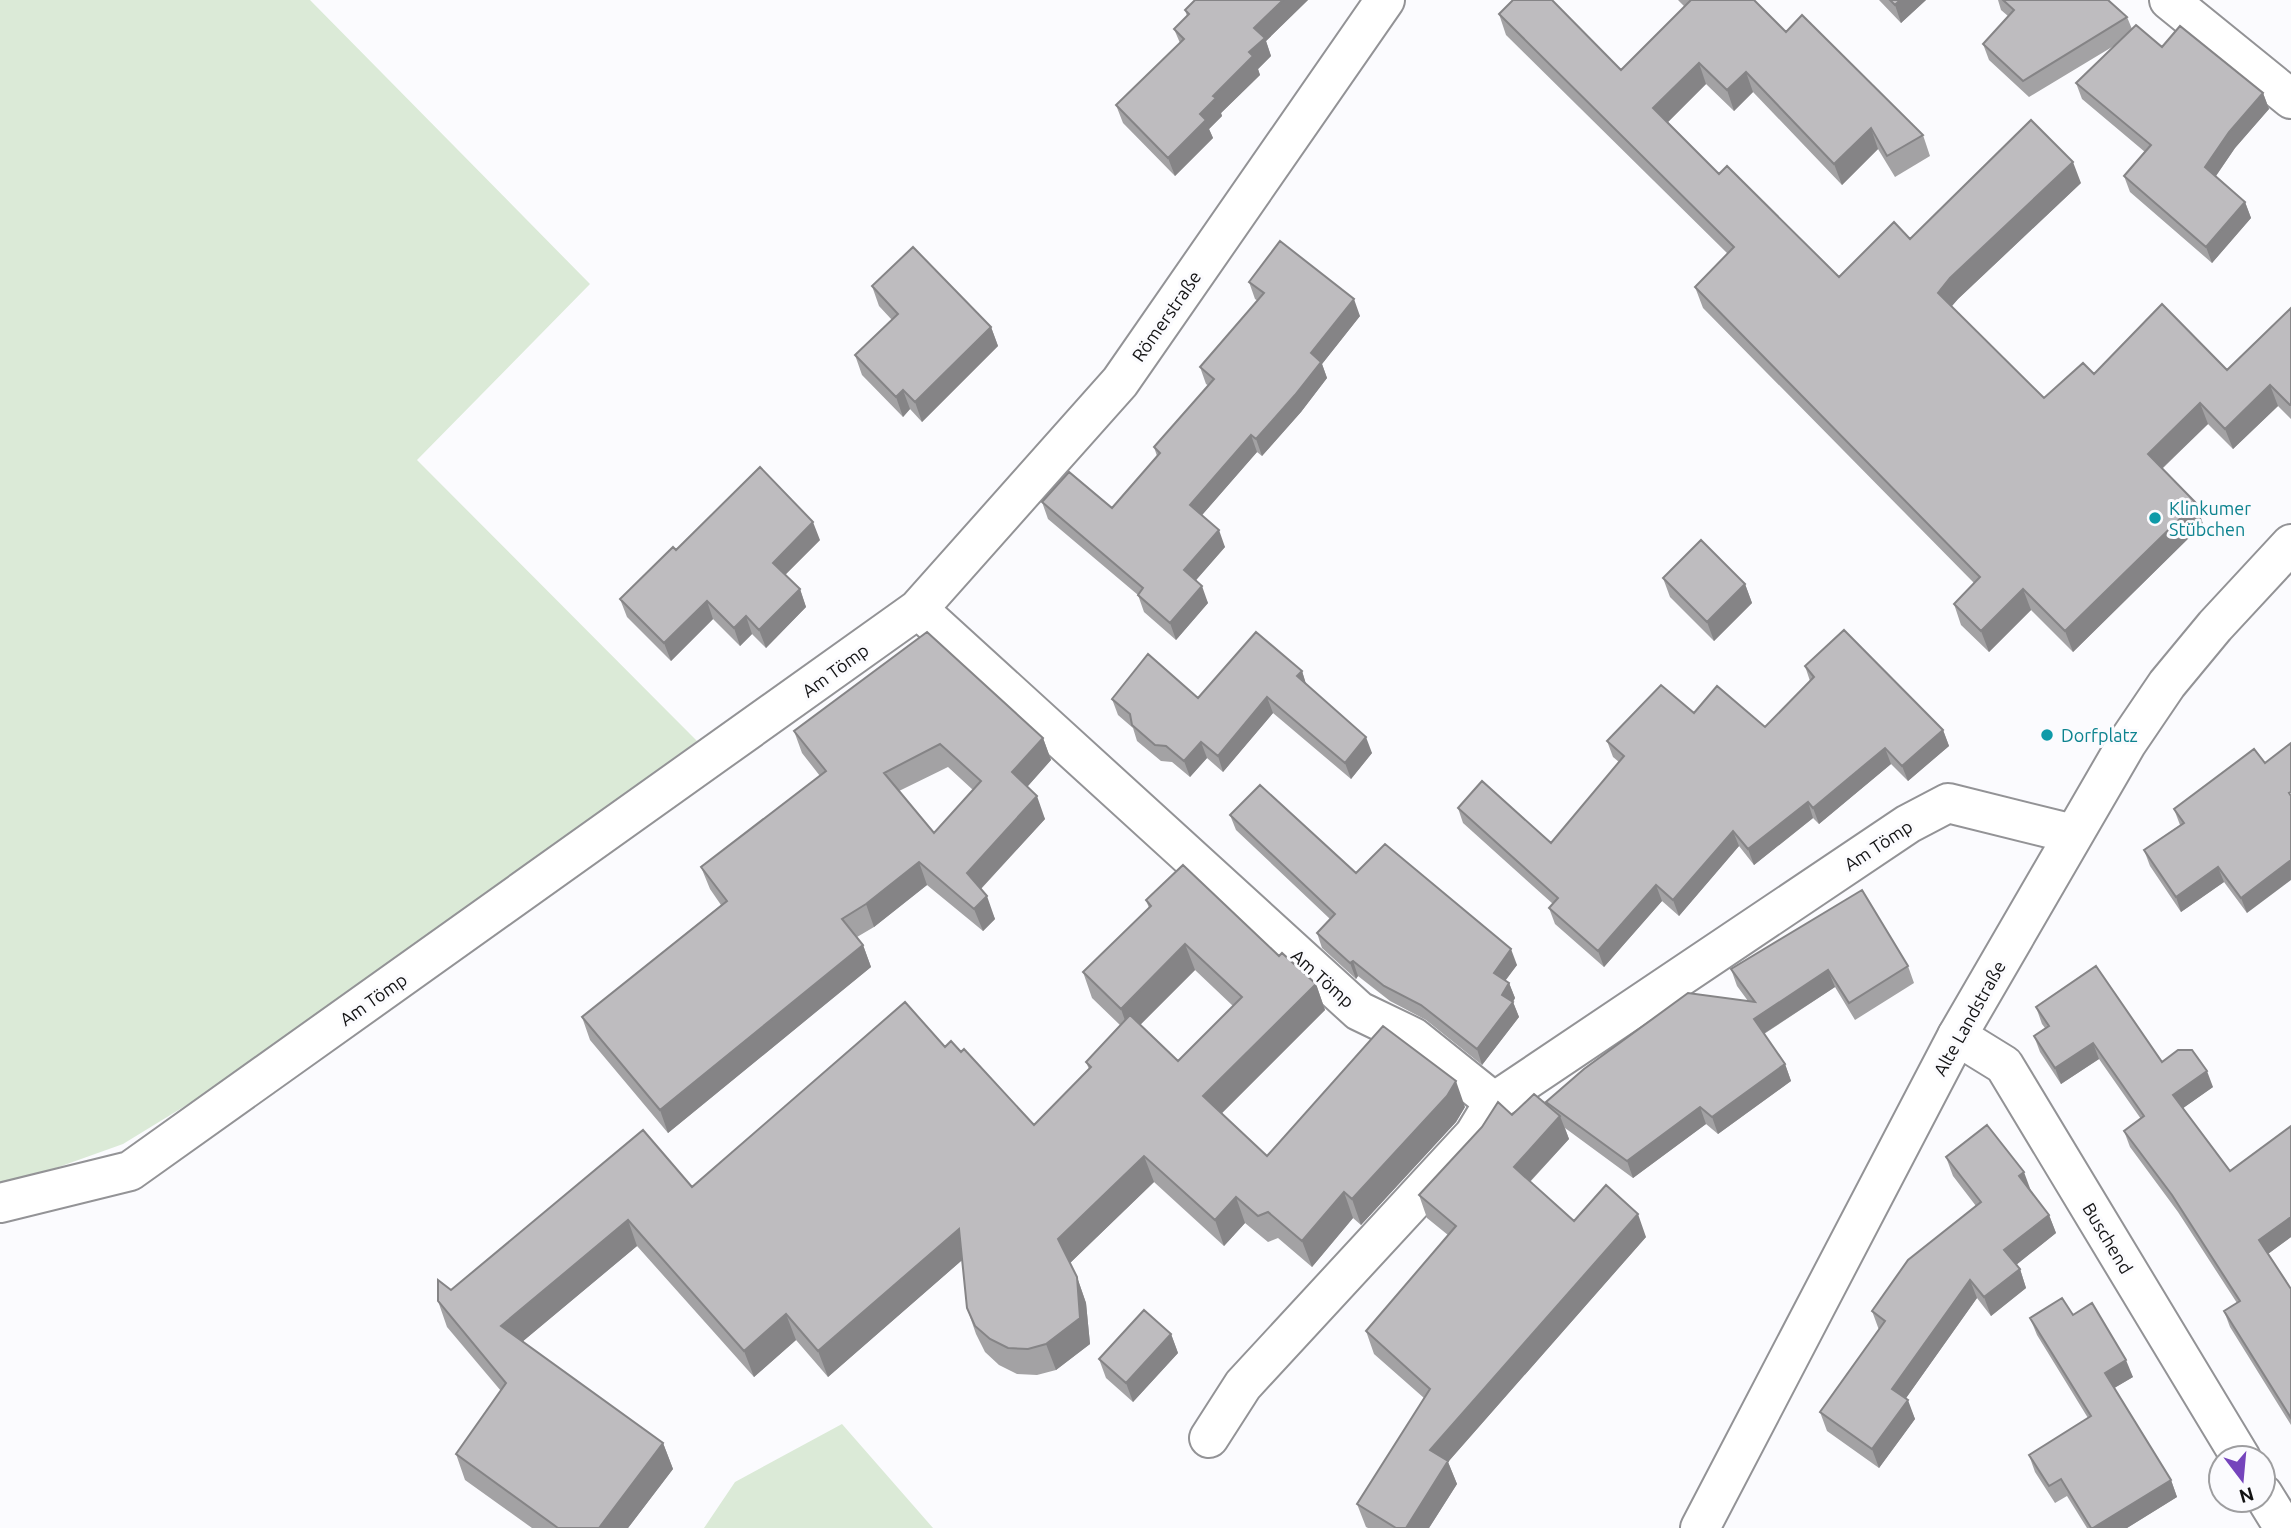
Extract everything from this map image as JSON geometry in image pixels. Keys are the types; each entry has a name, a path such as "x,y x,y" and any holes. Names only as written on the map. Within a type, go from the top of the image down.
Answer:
{"street":[{"name":"Römerstraße","path":"918,609 1120,382 1385,0"},
{"path":"2169,0 2291,99"},
{"name":"Alte Landstraße","path":"1700,1528 1957,1036 2127,743 2167,684 2215,625 2291,544"},
{"name":"Am Tömp","path":"0,1203 130,1171 918,609 1359,1011 1413,1037 1494,1102"},
{"name":"Am Tömp","path":"1209,1438 1243,1385 1474,1135 1494,1102 1908,824 1948,803 2073,834"},
{"name":"Buschend","path":"1957,1036 2004,1065 2233,1444"}],"green space":[{"path":"0,0 310,0 590,284 417,460 697,741 257,1062 123,1144 0,1188"},
{"path":"842,1424 933,1528 704,1528 735,1482"}],"building":[{"path":"1195,0 1283,0 1254,28 1265,38 1249,52 1253,56 1213,96 1216,98 1200,114 1206,120 1168,158 1116,105 1184,39 1174,29 1189,14 1185,10"},
{"path":"1513,0 1552,0 1621,70 1691,0 1754,0 1786,32 1802,15 1923,135 1887,156 1871,128 1834,164 1746,72 1727,90 1699,63 1653,108 1719,174 1727,166 1839,277 1894,222 1910,239 2031,120 2073,162 1950,278 1938,293 2044,398 2083,363 2094,374 2162,304 2227,370 2291,308 2291,405 2270,385 2225,429 2200,403 2148,454 2196,503 2065,631 2023,589 1981,631 1954,604 1980,577 1695,287 1734,247 1499,14"},
{"path":"2003,0 2108,0 2127,17 2023,81 1983,44 2014,10"},
{"path":"2136,25 2162,47 2180,26 2263,93 2229,132 2205,167 2245,202 2206,247 2124,176 2151,145 2076,83"},
{"path":"1280,241 1354,299 1311,353 1321,362 1295,395 1256,439 1251,435 1190,505 1219,530 1184,570 1202,586 1170,623 1138,595 1143,588 1042,502 1069,472 1112,508 1160,453 1154,447 1214,379 1200,367 1264,293 1249,282"},
{"path":"913,247 991,327 915,402 903,390 896,397 855,355 898,314 872,286"},
{"path":"760,467 813,522 773,563 800,589 759,630 746,616 734,628 707,601 664,643 620,599 673,547 676,550"},
{"path":"1701,540 1745,584 1707,622 1663,578"},
{"path":"1844,630 1943,730 1902,766 1885,748 1813,808 1808,802 1748,849 1733,831 1673,900 1656,885 1598,951 1549,908 1558,898 1458,808 1482,781 1551,843 1624,756 1607,741 1661,685 1694,713 1717,686 1765,727 1814,677 1805,666"},
{"path":"927,632 1043,738 1012,772 1037,796 967,873 987,896 974,909 919,862 866,904 842,919 863,945 660,1110 582,1017 727,901 701,867 826,771 794,731","holes":["940,744 981,781 934,833 884,773"]},
{"path":"1256,632 1302,671 1297,676 1366,737 1345,763 1267,697 1218,756 1201,742 1184,761 1166,746 1155,745 1132,725 1130,714 1112,699 1148,654 1198,698"},
{"path":"2291,743 2291,860 2241,898 2218,867 2176,897 2144,850 2184,823 2174,809 2254,749 2265,763"},
{"path":"1260,785 1356,873 1385,844 1511,949 1494,973 1509,983 1502,995 1513,1002 1477,1049 1421,1005 1384,986 1353,961 1350,963 1317,933 1335,914 1230,815"},
{"path":"1183,865 1279,956 1282,953 1316,984 1203,1096 1267,1156 1383,1026 1456,1081 1447,1096 1352,1199 1344,1192 1302,1241 1268,1212 1258,1216 1236,1197 1215,1220 1144,1156 1058,1239 1077,1277 1080,1318 1046,1344 1028,1349 1008,1348 990,1339 975,1326 967,1308 959,1229 818,1351 786,1314 744,1351 628,1220 501,1326 663,1443 599,1528 558,1528 456,1454 506,1383 438,1301 438,1280 451,1290 643,1130 692,1187 905,1002 945,1047 951,1041 961,1052 964,1049 1034,1125 1091,1067 1086,1062 1130,1015 1178,1061 1242,997 1185,944 1121,1009 1083,972 1151,906 1146,900"},
{"path":"1862,890 1908,966 1849,1003 1828,970 1754,1019 1785,1064 1712,1117 1700,1107 1627,1161 1546,1102 1584,1069 1688,993 1755,1002 1731,969"},
{"path":"2096,966 2162,1062 2178,1050 2192,1050 2207,1071 2173,1095 2230,1171 2291,1126 2291,1217 2259,1240 2291,1289 2291,1418 2224,1311 2240,1301 2172,1195 2124,1131 2144,1116 2093,1043 2055,1068 2034,1036 2049,1026 2036,1007"},
{"path":"1534,1094 1560,1116 1514,1167 1574,1221 1606,1185 1638,1214 1430,1450 1448,1461 1406,1528 1396,1528 1357,1504 1430,1389 1366,1331 1456,1226 1419,1195 1482,1127 1498,1102 1512,1115"},
{"path":"1987,1125 2024,1172 2019,1176 2049,1215 2004,1250 2020,1269 1984,1297 1970,1280 1892,1389 1908,1400 1872,1449 1820,1412 1885,1321 1872,1311 1908,1260 1981,1202 1946,1157"},
{"path":"2062,1298 2073,1315 2092,1303 2126,1360 2105,1373 2171,1480 2093,1528 2061,1479 2049,1486 2029,1455 2091,1416 2030,1318"},
{"path":"1144,1310 1171,1334 1126,1383 1099,1359"}],"place":[{"name":"Klinkumer Stübchen","path":"2155,518"},
{"name":"Dorfplatz","path":"2047,735"}]}
